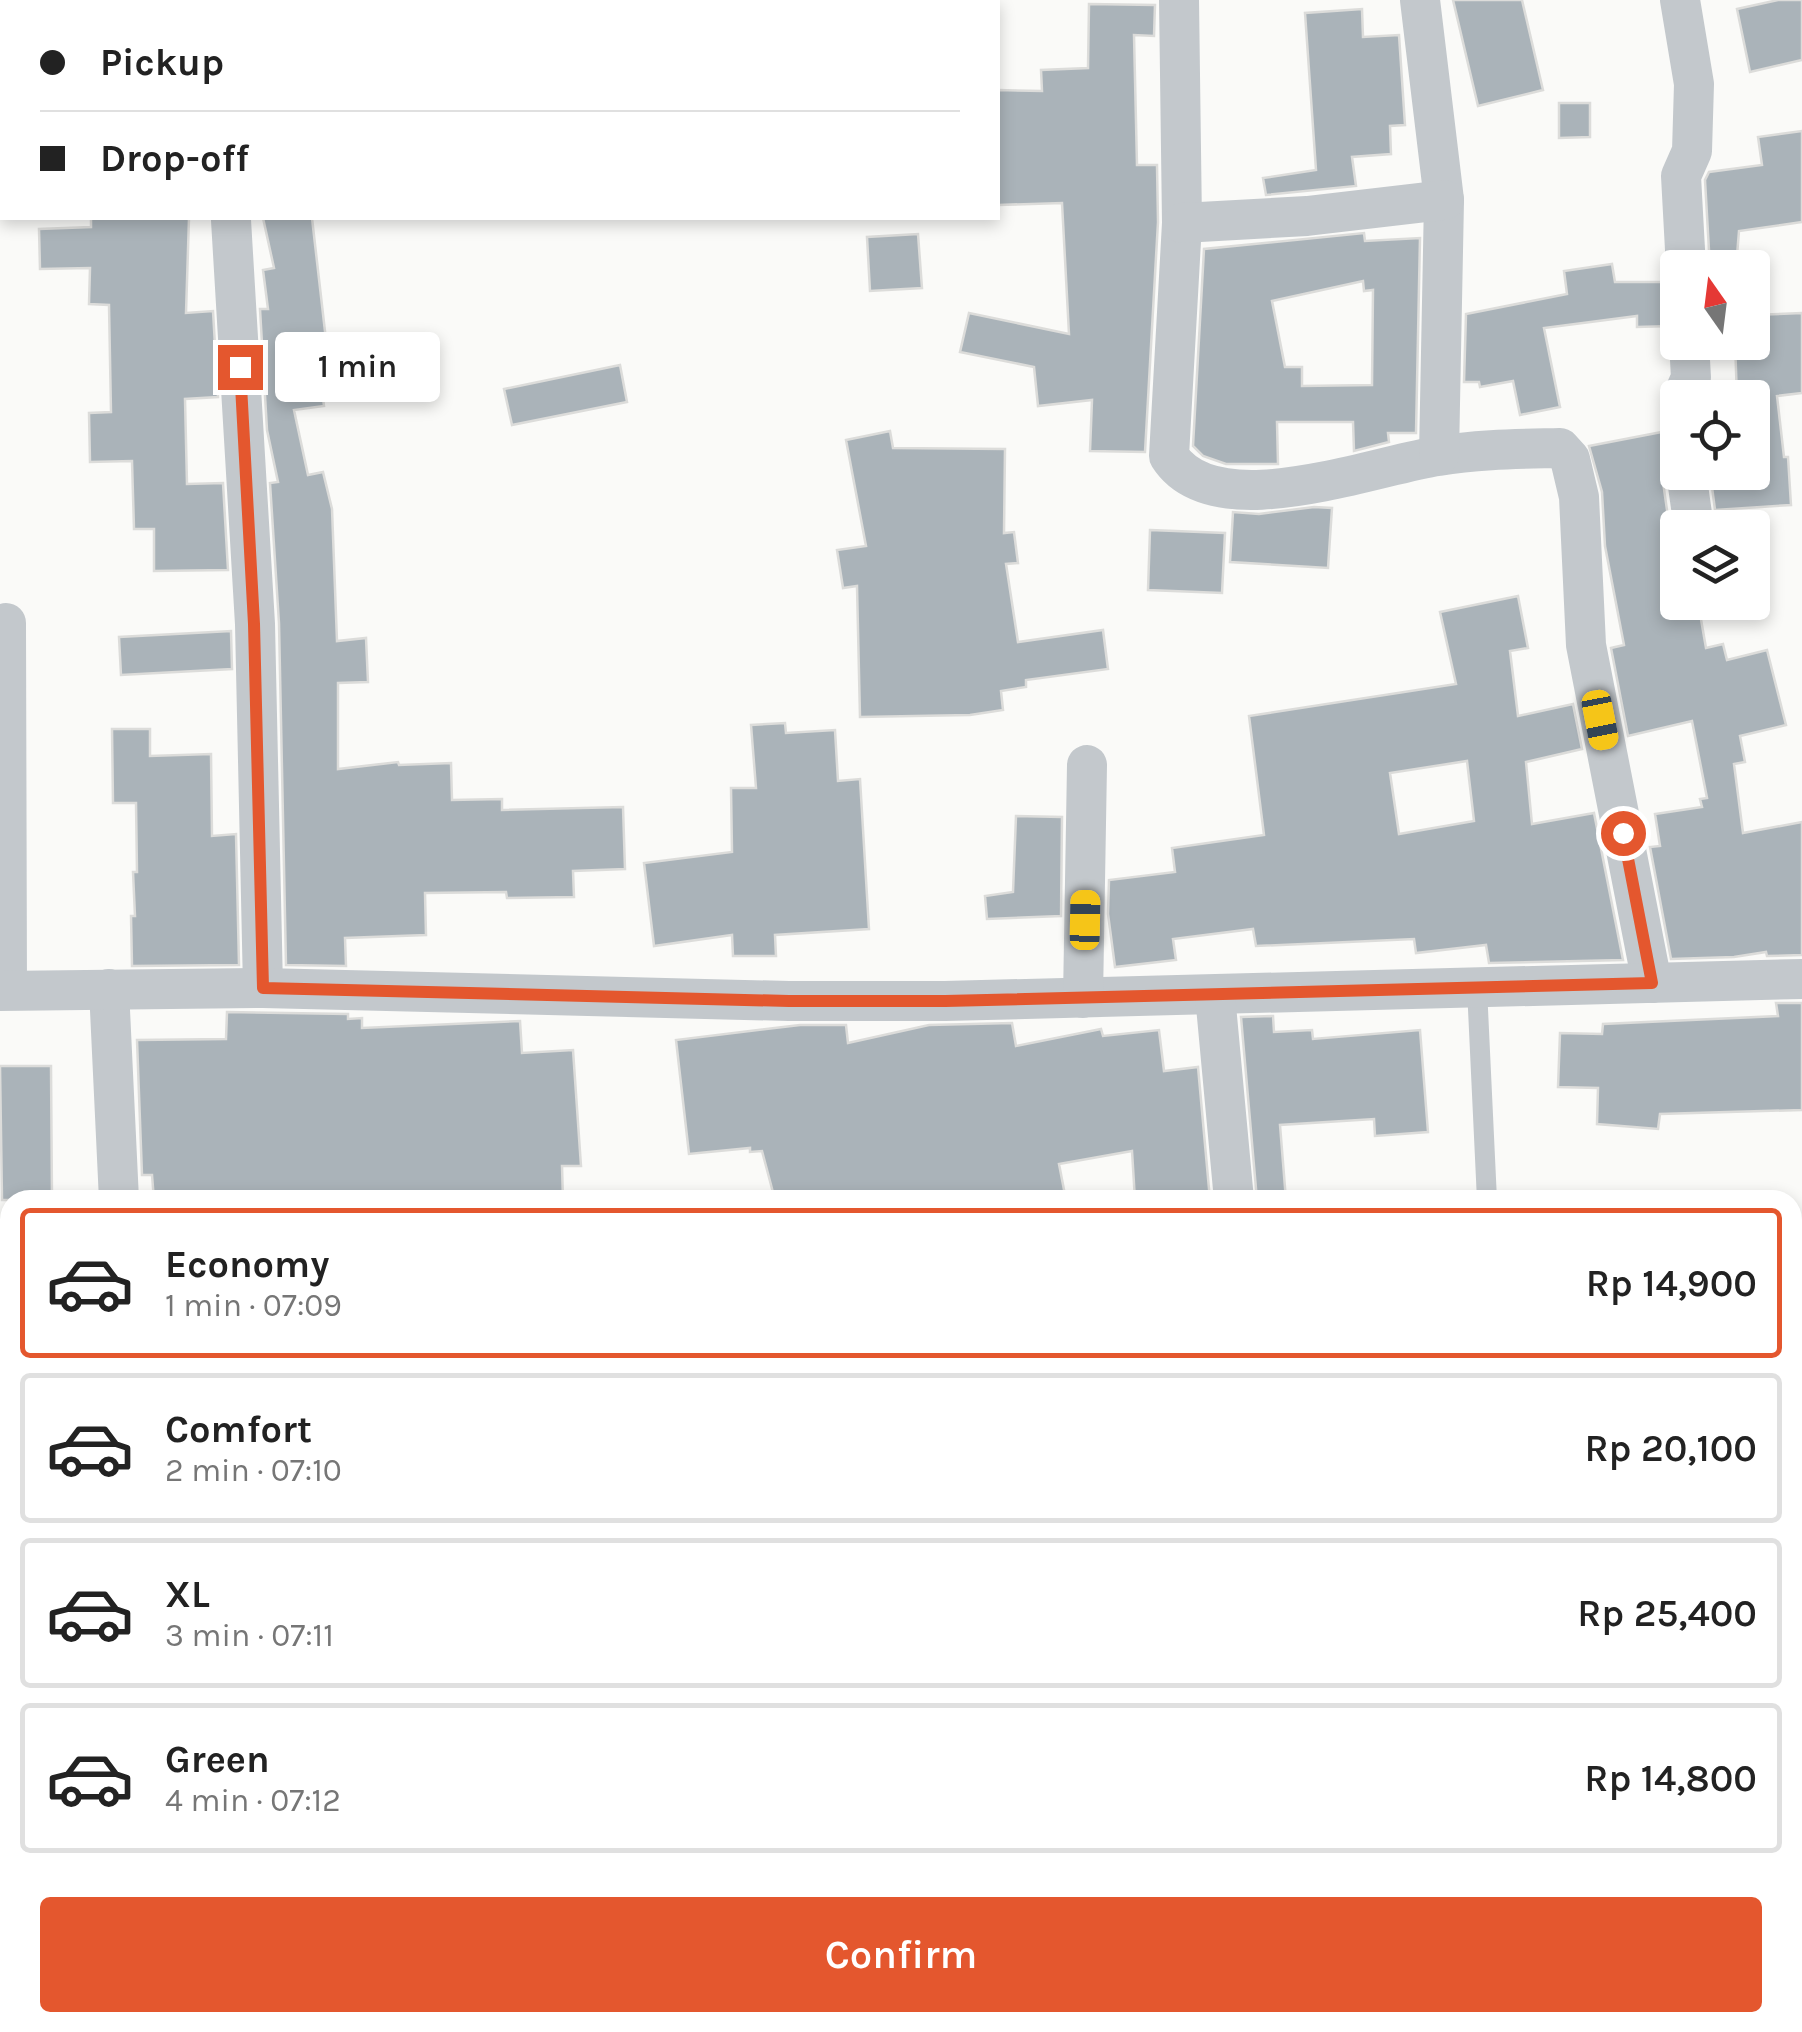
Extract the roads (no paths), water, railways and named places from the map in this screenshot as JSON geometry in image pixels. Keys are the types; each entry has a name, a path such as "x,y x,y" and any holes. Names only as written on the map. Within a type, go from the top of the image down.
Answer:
{"street":[{"path":"1179,0 1182,223 1169,456 1178,470 1199,482 1279,490 1439,455 1560,448 1570,459 1579,497 1586,645 1652,983"},
{"path":"1420,0 1444,200 1439,455"},
{"path":"1680,0 1694,84 1692,151 1681,176 1685,250"},
{"path":"1182,223 1307,216 1444,200"},
{"path":"231,220 254,624 263,988"},
{"path":"6,623 3,991 263,988 789,1001 1083,998 1802,980"},
{"path":"1083,998 1088,765"},
{"path":"108,990 118,1190"},
{"path":"1215,994 1233,1190"}],"lane":[{"path":"1476,988 1486,1190"}]}
